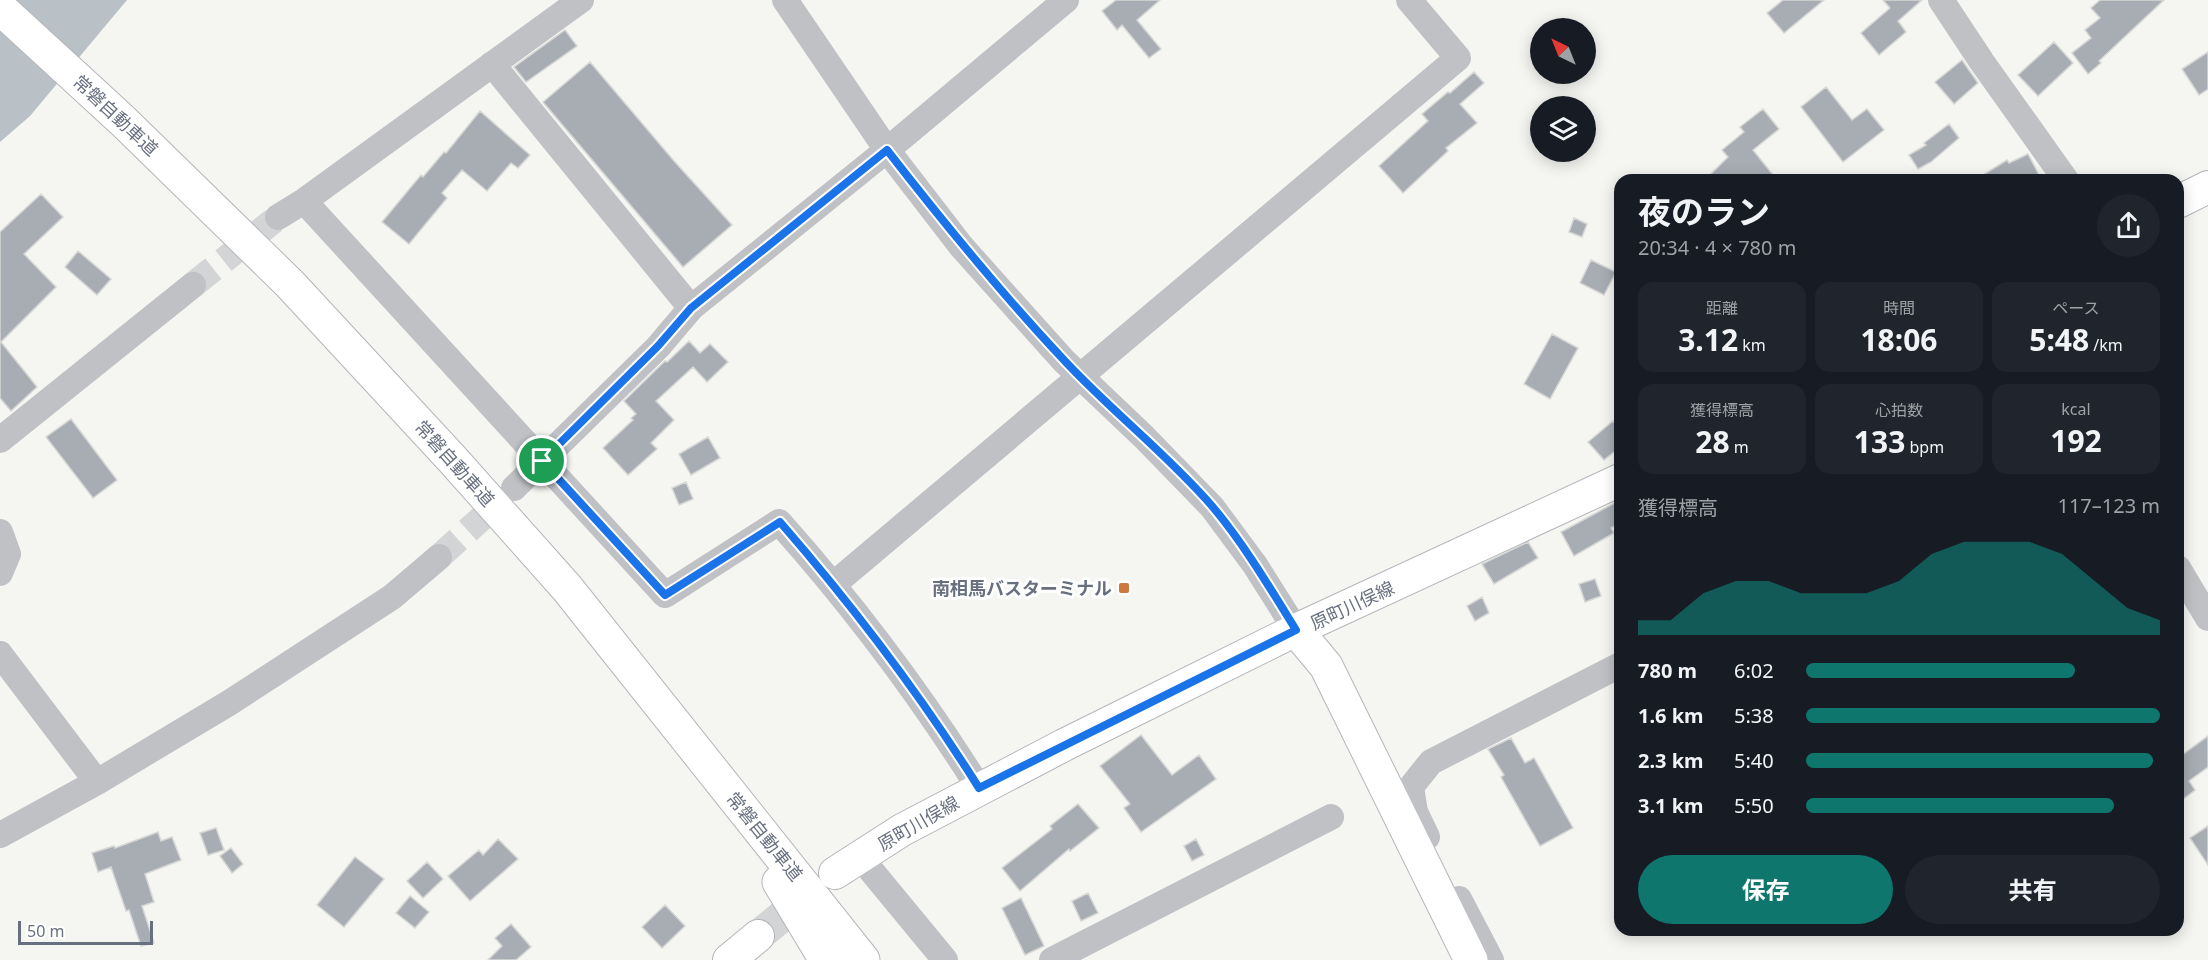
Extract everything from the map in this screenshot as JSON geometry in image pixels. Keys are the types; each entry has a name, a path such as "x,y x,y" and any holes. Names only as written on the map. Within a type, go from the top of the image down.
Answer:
{"highway":[{"name":"常磐自動車道","path":"0,8 122,120 290,284 453,460 567,588 863,960"},
{"path":"567,588 614,662 699,771 782,886 826,960"},
{"path":"1296,630 1312,672 1452,960"},
{"path":"1296,630 1326,666 1471,960"}],"main road":[{"path":"2184,199 2208,187"},
{"name":"原町川俣線","path":"848,865 902,830 979,788 1296,630 1614,483"},
{"path":"732,959 758,936"}],"street":[{"path":"278,217 304,201 581,0"},
{"path":"785,0 887,150 962,246 1064,361 1144,437 1212,507 1255,565 1296,630"},
{"path":"514,488 658,346 691,308 887,150 1066,0"},
{"path":"834,584 1458,58 1409,0"},
{"path":"1941,0 2062,174"},
{"path":"492,64 691,308"},
{"path":"304,201 665,595 780,522 834,584 941,728 979,788"},
{"path":"0,440 193,285"},
{"path":"0,532 8,554 0,573"},
{"path":"0,836 97,782 229,703 392,597 439,557"},
{"path":"2184,578 2208,618"},
{"path":"0,654 97,782"},
{"path":"1491,960 1415,812 1411,787 1431,762 1614,668"},
{"path":"1052,960 1331,817"},
{"path":"848,865 945,960"}],"shaded area":[{"path":"9,0 127,0 30,116 0,142 0,10"}],"building":[{"path":"1116,0 1160,0 1137,20 1161,49 1149,58 1122,25 1117,30 1102,11"},
{"path":"1783,0 1824,0 1784,33 1767,13"},
{"path":"1883,0 1922,0 1898,21 1906,32 1879,55 1861,33 1890,8"},
{"path":"2100,0 2164,0 2088,74 2072,53 2091,38 2085,30 2100,18 2091,8"},
{"path":"565,30 577,46 526,82 514,67"},
{"path":"2054,42 2073,63 2038,96 2018,75"},
{"path":"2208,52 2208,89 2199,95 2182,69"},
{"path":"1962,60 1978,83 1954,104 1935,82"},
{"path":"590,62 732,225 683,267 543,102"},
{"path":"1474,72 1484,83 1460,104 1477,123 1446,148 1448,151 1403,193 1379,166 1428,121 1422,114"},
{"path":"1826,87 1852,120 1867,109 1884,130 1843,162 1801,107"},
{"path":"1763,109 1779,129 1753,150 1772,174 1711,174 1728,157 1722,150 1744,132 1740,127"},
{"path":"480,111 530,155 518,168 511,163 487,191 462,170 442,193 447,198 409,244 382,222 421,175 423,177 444,152 446,153"},
{"path":"1949,124 1959,138 1931,162 1918,169 1909,155 1926,145 1924,143"},
{"path":"2028,154 2038,174 1985,174 2007,160 2009,163"},
{"path":"41,194 63,217 24,254 56,287 1,342 37,387 11,411 0,398 0,232"},
{"path":"1574,218 1587,224 1582,237 1569,232"},
{"path":"78,251 111,279 97,295 65,267"},
{"path":"1591,260 1614,271 1614,276 1604,295 1580,283"},
{"path":"1552,334 1578,348 1550,399 1524,384"},
{"path":"689,341 700,353 710,344 728,362 707,382 693,367 656,401 674,420 651,443 657,449 628,475 603,448 633,420 631,418 636,414 624,401"},
{"path":"71,419 117,480 93,498 46,437"},
{"path":"1614,422 1614,452 1604,460 1588,442"},
{"path":"708,437 720,458 691,475 679,454"},
{"path":"686,482 693,499 679,505 672,488"},
{"path":"1614,503 1614,526 1611,528 1614,533 1574,556 1561,532"},
{"path":"1528,542 1538,558 1494,584 1482,564"},
{"path":"1595,579 1601,596 1585,602 1579,584"},
{"path":"1482,597 1489,613 1475,621 1467,606"},
{"path":"1141,735 1172,775 1199,755 1216,779 1141,832 1124,808 1130,804 1100,766"},
{"path":"2208,736 2208,767 2189,781 2195,790 2184,798 2184,754"},
{"path":"1511,738 1525,763 1534,758 1573,828 1540,846 1501,777 1504,775 1488,749"},
{"path":"1078,804 1099,828 1070,851 1069,849 1020,891 1002,868 1052,829 1050,826"},
{"path":"2208,826 2208,865 2190,838"},
{"path":"216,828 224,850 208,855 200,833"},
{"path":"158,832 161,841 172,837 181,860 145,874 154,902 142,906 154,943 141,946 111,867 98,872 92,853 114,846 115,848"},
{"path":"498,839 518,859 470,901 448,876 479,850 483,855"},
{"path":"1196,839 1204,855 1192,861 1184,846"},
{"path":"231,848 243,864 232,873 220,856"},
{"path":"355,857 384,879 344,927 317,905"},
{"path":"427,862 443,879 423,898 407,881"},
{"path":"1088,893 1098,913 1081,921 1072,901"},
{"path":"410,896 429,912 415,928 396,913"},
{"path":"1021,898 1044,946 1025,955 1002,908"},
{"path":"665,905 685,926 662,948 642,927"},
{"path":"511,924 531,947 516,960 488,960 502,946 495,938"}],"tunnel":[{"path":"193,285 278,217"},
{"path":"439,557 507,495"},
{"path":"758,936 813,891"}],"place":[{"name":"南相馬バスターミナル","path":"1124,588"}],"route":[{"path":"887,150 962,246 1064,361 1144,437 1212,507 1255,565 1296,630 979,788 941,728 834,584 780,522 665,595 542,461 658,346 691,308 887,150"}]}
